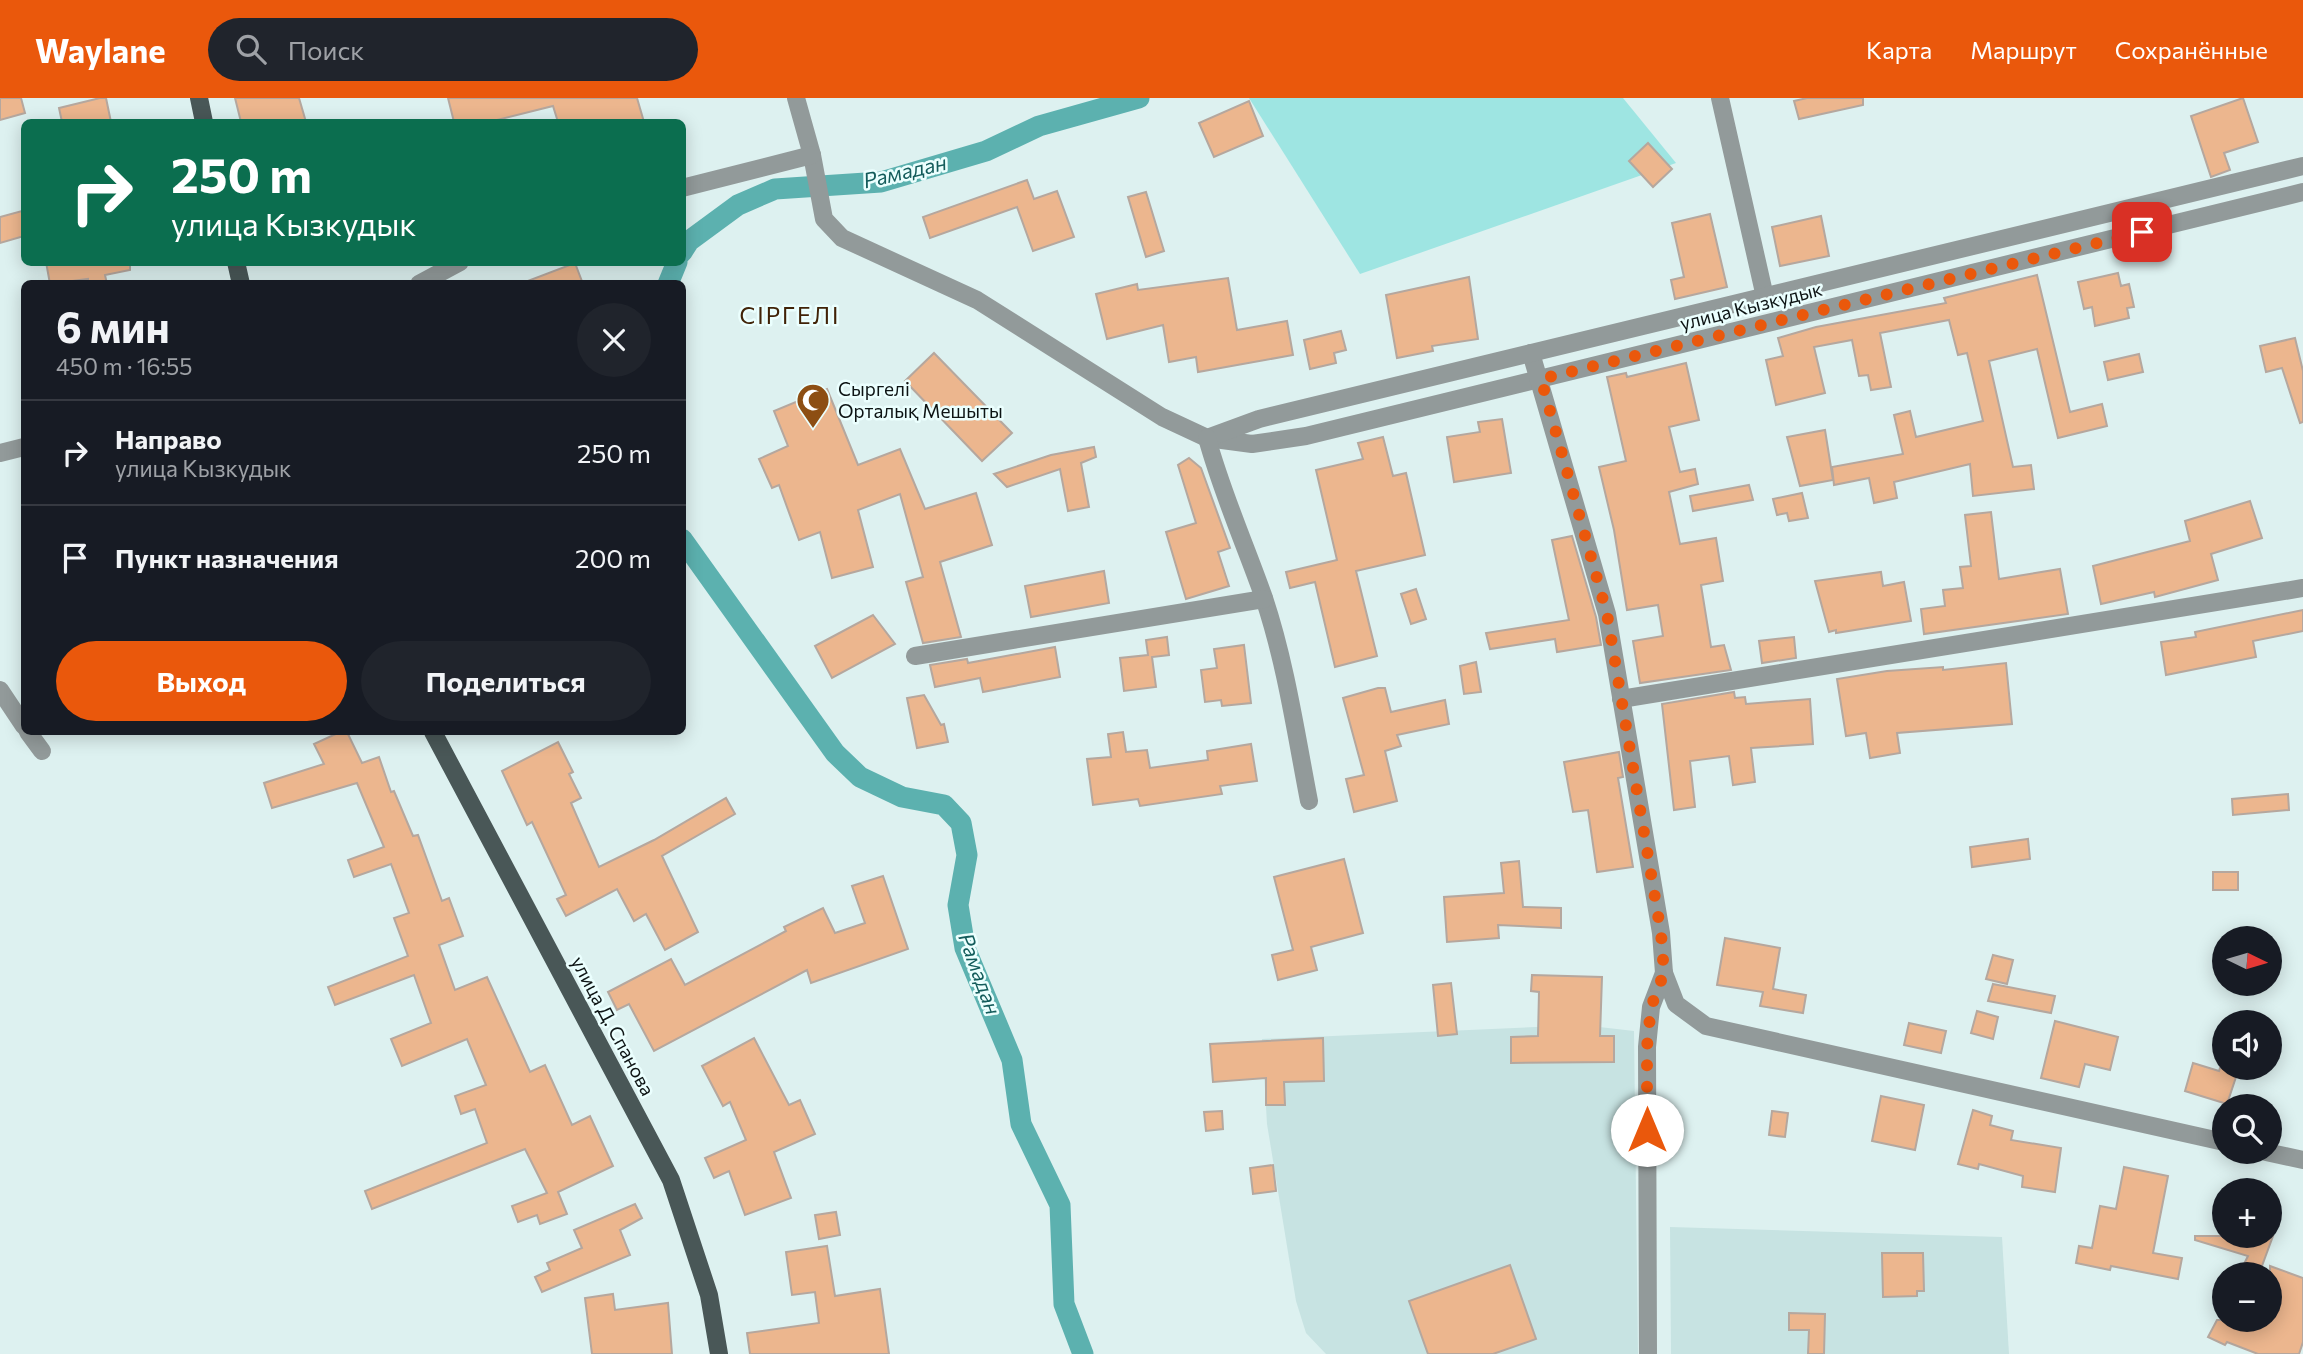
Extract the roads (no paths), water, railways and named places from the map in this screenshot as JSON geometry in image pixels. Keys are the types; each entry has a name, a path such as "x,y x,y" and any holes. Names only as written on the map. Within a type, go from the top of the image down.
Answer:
{"main road":[{"path":"199,98 203,119"},
{"name":"улица Д. Спанова","path":"435,735 671,1180 709,1295 719,1354"}],"street":[{"path":"686,187 812,155 796,98"},
{"path":"1720,98 1765,297"},
{"name":"улица Кызкудык","path":"812,155 824,219 842,238 977,300 1163,417 1207,438 1252,444 1306,436 2302,195"},
{"path":"1309,801 1280,655 1264,599 1221,490 1207,438 1259,419 2303,166"},
{"path":"2132,208 2142,232"},
{"path":"426,280 453,266"},
{"path":"1844,278 1851,303"},
{"path":"1531,354 1541,379 1607,614 1661,933 1664,973 1676,1004 1706,1026 2212,1139"},
{"path":"0,453 21,448"},
{"path":"1621,699 2303,588"},
{"path":"915,656 1264,599"},
{"path":"0,690 21,722"},
{"path":"30,735 42,751"},
{"path":"1648,1354 1647,1047 1651,1007 1664,973"},
{"path":"2282,1155 2303,1160"}],"waterway":[{"name":"Рамадан","path":"686,246 738,205 775,189 881,182 986,151 1039,126 1139,98"},
{"name":"Рамадан","path":"670,280 675,266"},
{"name":"Рамадан","path":"686,545 835,753 860,777 902,797 944,805 961,823 967,855 958,905 965,948 1012,1060 1021,1124 1060,1205 1064,1304 1083,1354"}],"place":[{"name":"Сыргелі Орталық Мешыты","path":"813,430"}],"district":[{"name":"СІРГЕЛІ","path":"790,316"}]}
